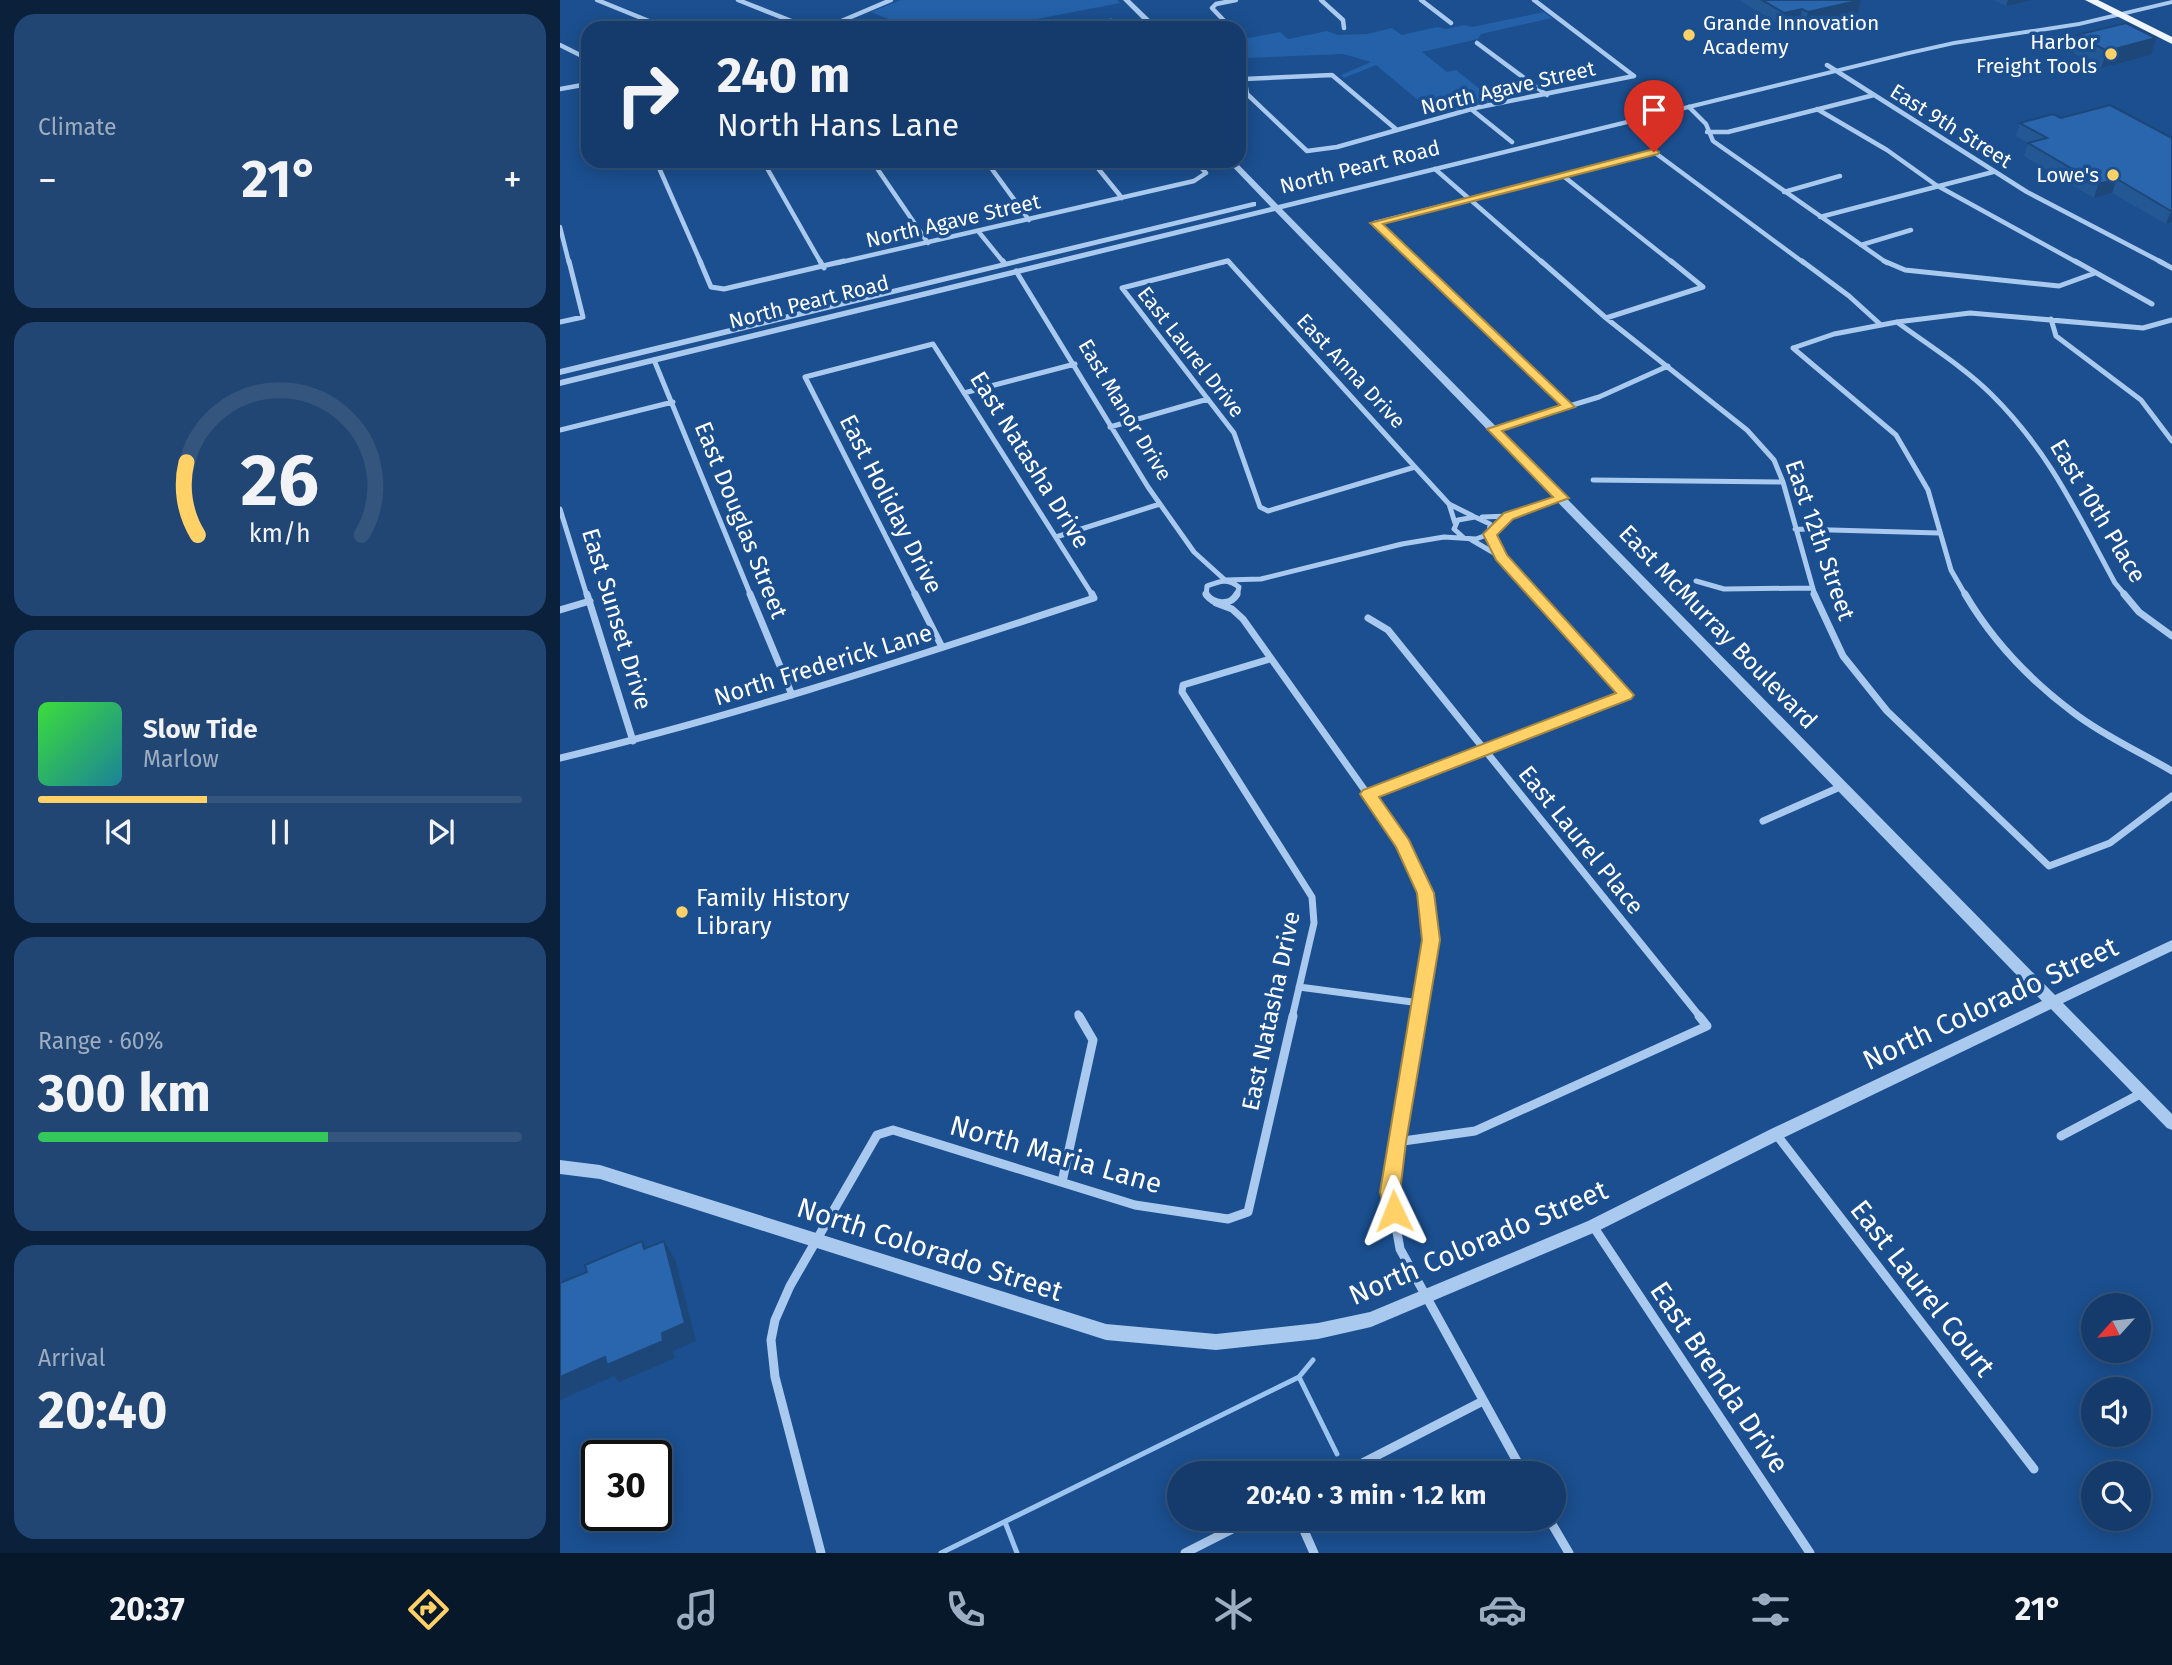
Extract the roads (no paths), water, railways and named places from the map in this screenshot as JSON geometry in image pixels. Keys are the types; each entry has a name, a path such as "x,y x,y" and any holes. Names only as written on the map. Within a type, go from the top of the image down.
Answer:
{"main road":[{"path":"2090,0 2172,34"},
{"path":"2117,9 2172,41"}],"street":[{"path":"597,0 649,21"},
{"path":"738,0 791,21"},
{"path":"876,0 884,3"},
{"path":"842,21 891,0"},
{"path":"1126,0 1147,21"},
{"path":"1224,21 1212,8 1216,4 1236,0"},
{"path":"1321,0 1343,20 1344,28"},
{"path":"1421,0 1451,23"},
{"name":"North Agave Street","path":"1246,89 1247,94 1307,151 1336,146 1471,109 1634,76 1534,0"},
{"name":"North Peart Road","path":"560,372 1005,264 1435,169 1954,43 2040,31 2151,0"},
{"name":"North Peart Road","path":"560,383 1016,271 1512,142 1827,65 1956,35 2172,2"},
{"path":"1477,43 1547,95"},
{"path":"560,46 581,56"},
{"name":"East 9th Street","path":"1827,65 1993,172 2172,268"},
{"path":"1246,79 1332,75 1397,130"},
{"path":"560,89 581,85"},
{"path":"1707,132 1728,132 1874,95"},
{"path":"1689,107 1706,124 1707,132 1713,141 1888,264 1905,270 2059,286 2095,273"},
{"path":"1471,109 1512,142"},
{"path":"1818,109 1886,150 1939,187 2152,304"},
{"path":"1569,407 1375,223 1654,152 1849,296 1881,325"},
{"name":"North Agave Street","path":"659,168 712,287 724,289 1194,181 1206,173 1201,168"},
{"path":"767,168 824,268"},
{"path":"877,168 928,243"},
{"path":"991,168 1029,220"},
{"path":"1098,168 1122,198"},
{"name":"East McMurray Boulevard","path":"1238,168 2172,1124"},
{"name":"East 12th Street","path":"1435,169 1606,318 1747,430 1774,460 1783,482 1812,587 1843,656 1886,711 2049,866 2110,843 2172,796"},
{"path":"1820,217 1993,172"},
{"path":"1562,175 1703,287 1606,318"},
{"path":"1784,192 1840,176"},
{"path":"560,227 583,317 560,322"},
{"path":"1861,245 1911,230"},
{"path":"978,231 1005,264"},
{"name":"East Laurel Drive","path":"1228,261 1122,288 1234,433 1260,507 1268,512 1416,467"},
{"name":"East Anna Drive","path":"1228,261 1449,503 1475,517"},
{"name":"East Manor Drive","path":"1016,271 1160,504 1204,566 1226,580"},
{"path":"2170,322 2143,328 1970,313 1897,322 1834,334 1793,348 1896,435 1928,490 1951,570 1983,625 2024,669 2075,714 2172,771"},
{"path":"2051,319 2056,336 2141,400 2172,441"},
{"name":"East 10th Place","path":"1897,322 1989,392 2022,427 2050,465 2115,583 2139,612 2172,636"},
{"name":"East Holiday Drive","path":"933,344 805,377 942,647"},
{"name":"East Natasha Drive","path":"933,344 1094,598"},
{"name":"East Douglas Street","path":"654,360 792,695"},
{"path":"964,393 1075,364"},
{"path":"1493,429 1599,397 1668,366"},
{"path":"1110,427 1208,399"},
{"path":"560,430 673,402"},
{"path":"1593,480 1783,482"},
{"path":"1433,539 1462,518 1509,516 1562,498"},
{"name":"East Anna Drive","path":"1449,503 1455,524"},
{"path":"1056,537 1160,504"},
{"name":"East Sunset Drive","path":"560,509 633,741"},
{"path":"1205,589 1211,583 1261,579 1312,564 1433,539 1482,538 1509,516"},
{"path":"1368,794 1626,695 1501,557 1487,521 1475,517"},
{"path":"1455,524 1456,533 1501,557"},
{"path":"1795,529 1939,533"},
{"path":"1204,566 1206,596 1232,609 1243,619 1403,844 1425,893 1431,940 1396,1142 1390,1192 1400,1249 1517,1461"},
{"path":"1216,603 1233,601 1261,579"},
{"path":"1226,580 1239,587 1243,619"},
{"path":"1696,581 1724,589 1812,587"},
{"name":"North Frederick Lane","path":"560,758 633,741 792,695 1094,598"},
{"path":"560,610 590,601"},
{"name":"East Laurel Place","path":"1368,618 1388,630 1707,1026 1475,1131 1396,1142"},
{"name":"East Natasha Drive","path":"1248,1212 1314,923 1312,897 1182,692 1183,685 1270,659"},
{"path":"1763,821 1840,787"},
{"name":"North Colorado Street","path":"560,1167 600,1172 1106,1332 1216,1342 1344,1325 1371,1320 1592,1226 2053,1000 2172,945"},
{"path":"1299,987 1420,1003"},
{"path":"1062,1182 1093,1040 1078,1014"},
{"path":"2061,1136 2142,1093"},
{"name":"North Maria Lane","path":"818,1240 877,1135 893,1130 1135,1205 1228,1219 1248,1212"},
{"name":"East Laurel Court","path":"1776,1135 2034,1469"},
{"name":"East Brenda Drive","path":"1592,1226 1810,1553"},
{"path":"818,1240 790,1286 775,1320 771,1340 775,1377 821,1553"},
{"path":"1366,1461 1483,1401"},
{"path":"1185,1553 1228,1531"},
{"path":"1304,1531 1314,1553"},
{"path":"1556,1531 1569,1553"}],"waterway":[{"path":"1299,1377 1313,1360"},
{"path":"941,1553 1299,1377"},
{"path":"1299,1377 1337,1454"},
{"path":"1005,1522 1017,1553"}],"place":[{"name":"Grande Innovation Academy","path":"1689,35"},
{"name":"Harbor Freight Tools","path":"2111,54"},
{"name":"Lowe's","path":"2113,175"},
{"name":"Family History Library","path":"682,912"}]}
